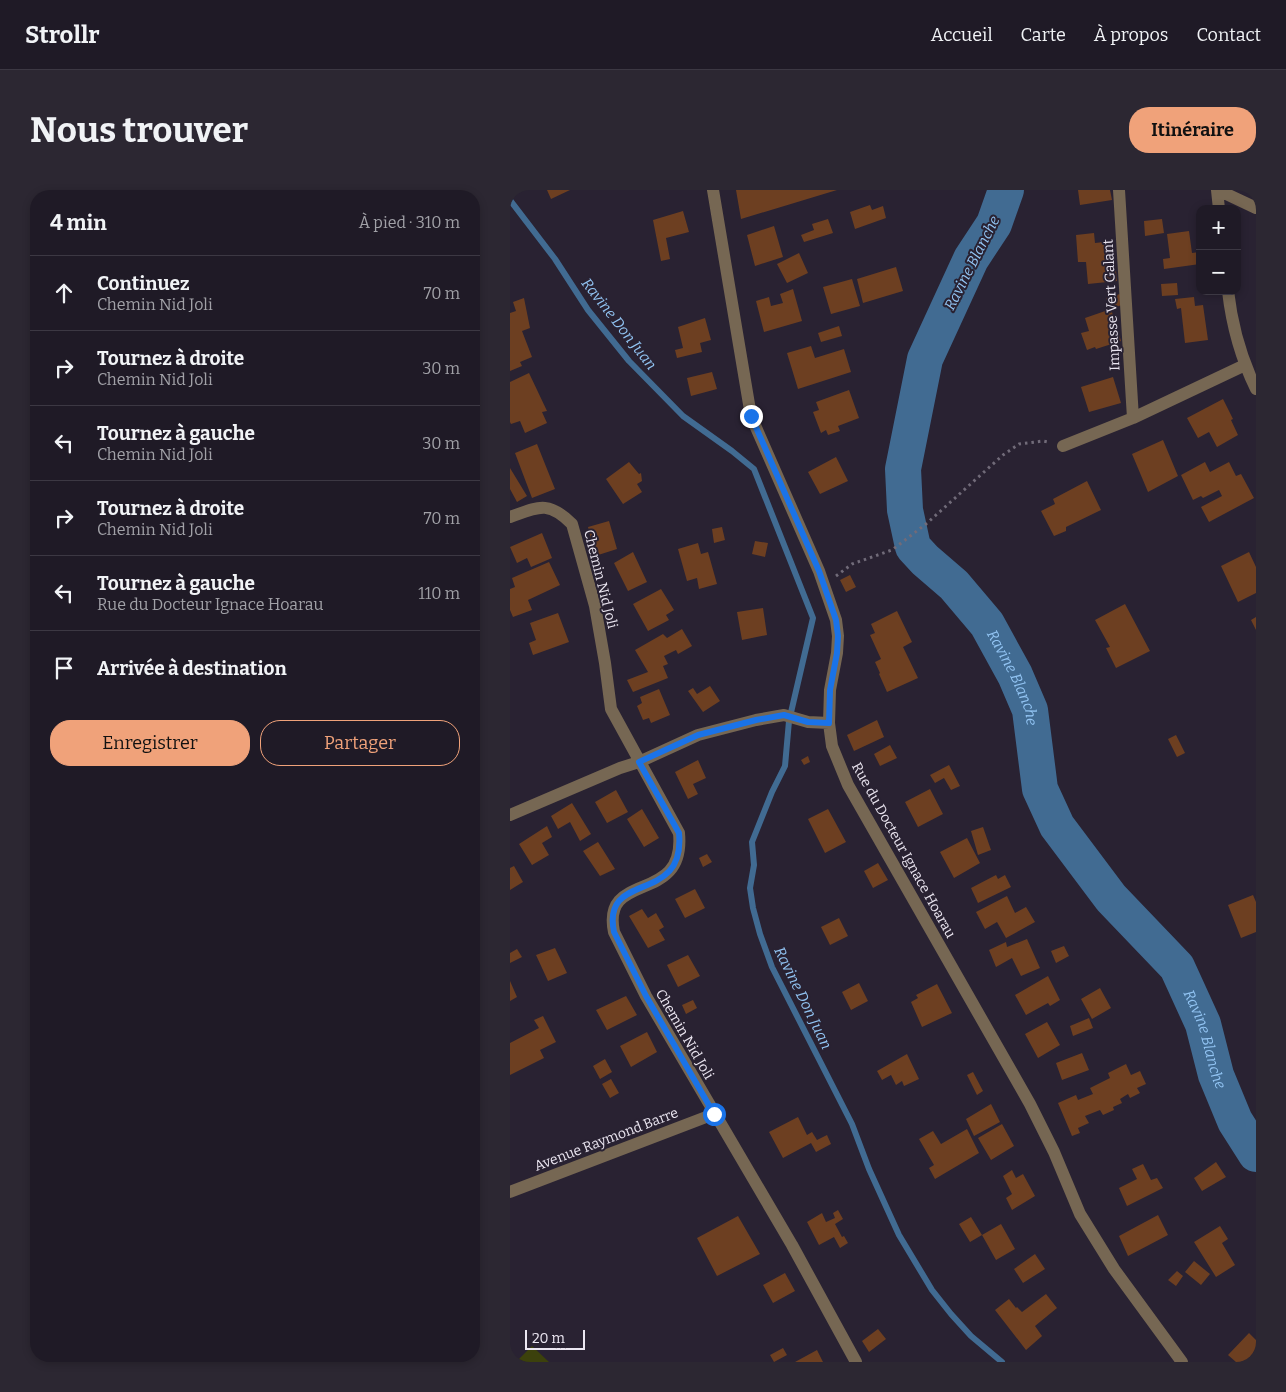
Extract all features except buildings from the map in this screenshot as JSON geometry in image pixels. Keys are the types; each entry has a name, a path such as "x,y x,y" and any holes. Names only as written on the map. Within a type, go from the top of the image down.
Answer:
{"street":[{"name":"Rue du Docteur Ignace Hoarau","path":"713,190 751,416 825,584 836,620 838,636 837,653 830,690 829,723 832,746 848,785 1030,1104 1054,1152 1080,1214 1114,1269 1182,1362"},
{"name":"Impasse Vert Galant","path":"1119,190 1133,418"},
{"path":"1217,190 1256,208"},
{"path":"1217,190 1219,205"},
{"path":"1229,295 1232,319 1245,365 1256,390"},
{"path":"1063,446 1133,418 1245,365"},
{"name":"Chemin Nid Joli","path":"510,517 538,507 551,509 563,515 572,524 595,606 611,710 679,833 678,857 673,868 665,877 622,896 612,913 614,932 646,996 792,1245 856,1362"},
{"path":"510,815 620,768 639,762 698,735 784,715 808,722 829,723"},
{"name":"Avenue Raymond Barre","path":"510,1192 714,1114"}],"path":[{"path":"825,584 852,564 892,550 926,524 1003,455 1019,444 1042,440 1063,446"}],"green space":[{"path":"532,1346 549,1362 516,1362"}],"waterway":[{"name":"Ravine Blanche","path":"1006,190 994,224 971,259 925,359 903,469 905,510 913,547 954,585 987,624 1015,675 1030,710 1040,789 1057,826 1111,898 1177,967 1203,1024 1216,1075 1235,1121 1256,1154"},
{"name":"Ravine Don Juan","path":"510,200 555,259 588,310 629,361 683,416 754,469 813,618 789,721 785,766 772,792 752,842 754,865 750,888 760,934 772,967 852,1124 869,1169 899,1235 932,1290 951,1314 971,1336 1002,1362"}],"route":[{"path":"714,1114 646,996 614,932 612,913 622,896 665,877 673,868 678,857 679,833 639,762 698,735 756,720 784,715 808,722 829,723 830,690 837,653 838,636 836,620 825,584 751,416"}]}
